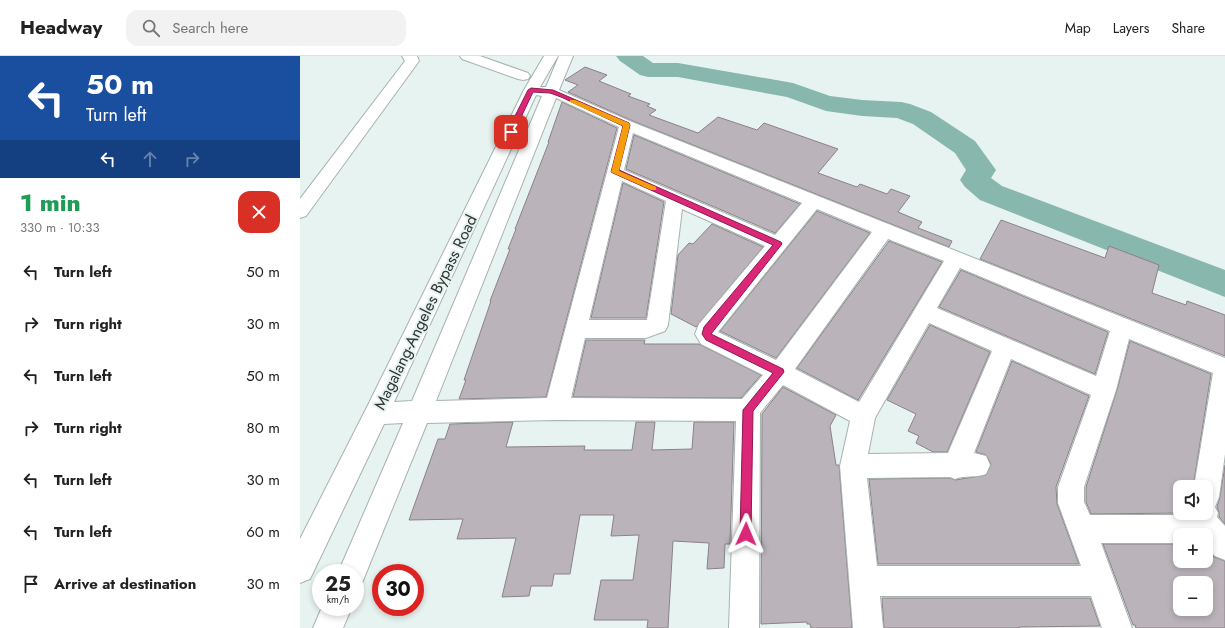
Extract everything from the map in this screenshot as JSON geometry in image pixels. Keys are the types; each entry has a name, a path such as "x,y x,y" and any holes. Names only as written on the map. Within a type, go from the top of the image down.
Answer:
{"street":[{"path":"300,212 412,61 412,58 409,56"},
{"path":"466,56 627,125 1225,369 1209,480"},
{"name":"Magalang-Angeles Bypass Road","path":"300,569 377,413 527,83 551,56"},
{"name":"Magalang-Angeles Bypass Road","path":"356,564 566,56"},
{"path":"556,409 627,125"},
{"path":"615,172 778,244"},
{"path":"575,329 646,329 657,324 675,198"},
{"path":"814,201 707,330 706,334 709,338 780,372 863,416"},
{"path":"744,628 748,410 780,372 884,230"},
{"path":"868,628 853,466 863,416 926,312 956,258"},
{"path":"926,312 1104,390"},
{"path":"1117,628 1099,581 1082,529 1071,503 1071,487 1104,390 1122,327"},
{"path":"853,466 966,466 1005,347"},
{"path":"377,413 556,409 748,410"},
{"path":"1082,529 1179,529 1192,520"},
{"path":"1209,520 1225,546"},
{"path":"863,581 1099,581"},
{"path":"328,628 333,616"}],"building":[{"path":"585,67 607,75 599,81 631,94 628,96 650,104 647,106 656,110 649,115 698,133 718,117 757,130 764,123 838,149 818,173 857,187 860,184 887,194 891,189 910,196 898,212 922,222 918,228 952,241 949,247 633,121 568,92 578,85 565,80"},
{"path":"562,102 617,128 546,397 459,399 490,301 510,249 508,249 549,142"},
{"path":"634,135 800,204 775,233 626,169"},
{"path":"623,183 664,202 646,318 591,318"},
{"path":"817,211 870,233 776,358 720,331"},
{"path":"1001,220 1105,258 1109,246 1159,265 1152,293 1186,305 1187,301 1225,315 1225,356 980,259"},
{"path":"712,224 763,247 696,327 671,314 678,255 689,243 693,244"},
{"path":"889,241 942,262 858,400 797,368"},
{"path":"961,270 1108,332 1095,374 939,307"},
{"path":"930,325 990,352 947,452 933,452 916,443 919,436 908,431 916,414 887,400"},
{"path":"586,340 645,340 644,344 699,344 761,375 741,398 573,397"},
{"path":"1130,341 1211,374 1194,480 1173,480 1173,513 1091,514 1086,502 1086,487 1117,390"},
{"path":"1012,361 1089,396 1056,487 1057,504 1079,564 878,564 869,479 950,478 955,480 986,475 991,464 986,455 976,452"},
{"path":"783,387 836,415 830,426 836,465 839,465 852,628 811,628 810,624 807,624 807,622 761,624 762,414"},
{"path":"513,422 506,447 585,446 584,450 632,450 636,422 655,422 652,450 692,449 694,422 734,422 730,544 725,544 724,568 707,569 709,543 673,541 668,628 647,628 648,620 594,620 601,580 633,580 639,535 611,536 614,515 580,515 570,574 554,574 552,586 531,586 529,596 502,597 516,538 457,539 463,519 409,520 438,439 445,439 450,424"},
{"path":"1225,465 1225,524 1219,517 1217,507"},
{"path":"1103,544 1173,544 1173,568 1213,568 1213,556 1225,561 1225,628 1136,628 1135,625 1133,625"},
{"path":"882,598 1090,598 1100,626 1019,628 884,628"}],"waterway":[{"path":"628,56 648,70 678,70 793,91 826,103 862,108 901,110 922,118 965,147 981,170 975,180 991,193 1225,284"}],"slow traffic":[{"path":"572,101 627,125 615,172 654,189"}],"route":[{"path":"511,132 531,90 551,92 563,96 627,125 615,172 778,244 707,330 706,334 709,338 780,372 748,410 746,534"}]}
